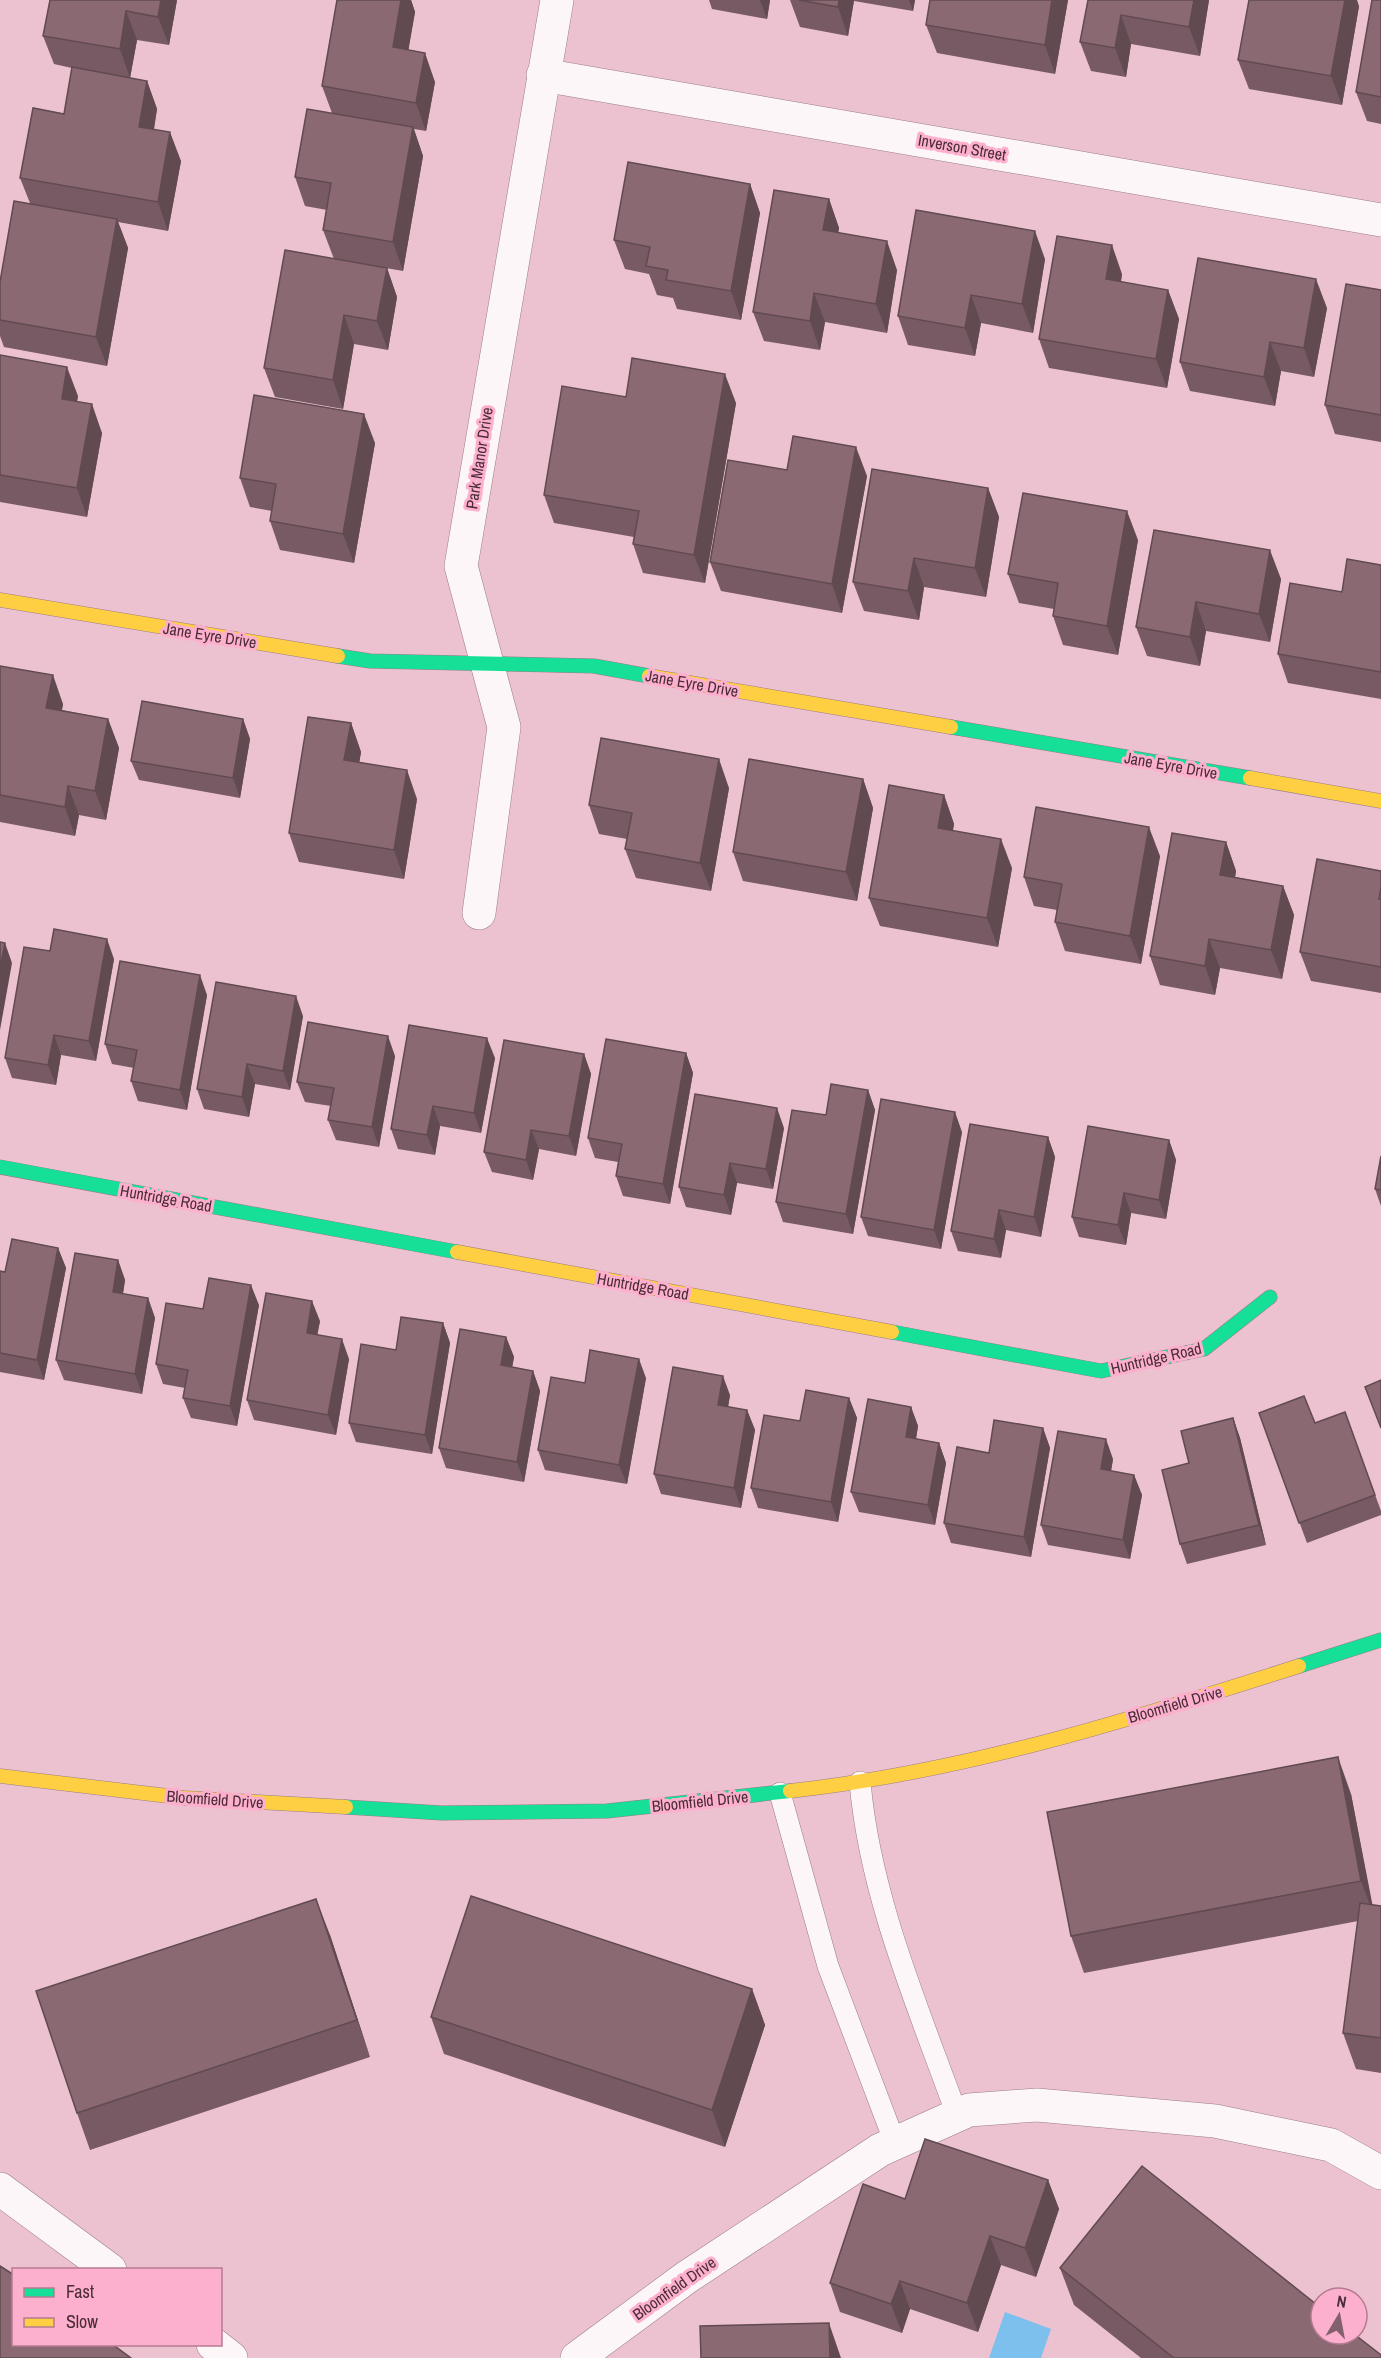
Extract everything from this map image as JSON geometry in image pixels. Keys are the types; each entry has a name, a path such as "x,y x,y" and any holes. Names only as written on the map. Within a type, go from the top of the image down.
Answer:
{"street":[{"name":"Park Manor Drive","path":"479,913 504,727 461,566 557,0"},
{"name":"Inverson Street","path":"543,75 1381,220"},
{"name":"Jane Eyre Drive","path":"0,600 370,661 594,666 1381,801"},
{"name":"Huntridge Road","path":"0,1167 1101,1371 1204,1349 1270,1297"},
{"name":"Bloomfield Drive","path":"0,1776 185,1798 441,1813 607,1811 860,1782 1032,1746 1196,1699 1381,1640"},
{"name":"Bloomfield Drive","path":"577,2358 687,2277 880,2150 969,2110 1037,2105 1215,2121 1331,2145 1377,2169"},
{"path":"0,2189 107,2268"},
{"path":"216,2346 231,2358"}],"lane":[{"path":"860,1782 862,1809 883,1908 957,2115"},
{"path":"780,1792 828,1966 895,2143"}],"water":[{"path":"1005,2312 1051,2329 1041,2358 989,2358"}],"building":[{"path":"50,0 161,0 158,17 126,11 120,49 43,36"},
{"path":"337,0 401,0 393,47 425,53 416,103 322,86"},
{"path":"799,0 839,0 838,7"},
{"path":"930,0 1052,0 1045,45 926,25"},
{"path":"1088,0 1194,0 1189,27 1121,15 1115,48 1080,42"},
{"path":"1249,0 1345,0 1331,76 1238,60"},
{"path":"1372,0 1381,0 1381,97 1356,92"},
{"path":"72,67 147,81 139,127 170,132 158,202 20,178 33,108 64,114"},
{"path":"307,109 413,127 393,242 323,230 331,183 295,177"},
{"path":"628,162 750,184 731,291 666,280 668,270 646,266 650,247 614,240"},
{"path":"774,190 829,199 823,230 887,241 876,304 814,293 810,321 753,312"},
{"path":"14,201 117,219 96,337 0,320 0,282"},
{"path":"916,210 1035,231 1022,304 971,295 965,328 898,316"},
{"path":"1057,236 1112,245 1106,279 1168,290 1156,359 1039,339"},
{"path":"285,250 387,268 377,321 344,315 333,380 264,368"},
{"path":"1198,258 1316,279 1304,348 1270,342 1264,377 1180,362"},
{"path":"1346,284 1381,290 1381,415 1325,405"},
{"path":"0,355 67,367 62,399 92,404 77,488 0,475"},
{"path":"632,358 725,374 694,555 633,544 639,511 544,495 562,386 626,397"},
{"path":"254,395 364,414 343,534 270,521 276,484 240,478"},
{"path":"793,436 856,447 832,584 710,562 728,460 787,470"},
{"path":"872,469 988,488 975,568 914,558 908,591 853,582"},
{"path":"1023,493 1127,511 1107,626 1053,616 1058,583 1008,574"},
{"path":"1154,530 1270,550 1259,614 1196,602 1190,637 1136,627"},
{"path":"1347,559 1381,565 1381,672 1278,654 1290,583 1342,592"},
{"path":"0,666 53,675 46,708 108,719 95,791 68,786 65,807 0,795"},
{"path":"142,701 243,719 233,778 131,761"},
{"path":"308,717 351,723 344,760 407,770 394,850 289,833"},
{"path":"601,738 719,759 700,863 625,849 632,813 589,805"},
{"path":"749,759 863,779 846,872 733,852"},
{"path":"889,785 944,795 938,828 1001,839 987,918 869,898"},
{"path":"1036,807 1149,827 1130,936 1055,922 1062,884 1024,877"},
{"path":"1172,833 1226,842 1220,875 1283,886 1271,950 1209,939 1205,966 1150,956"},
{"path":"1317,859 1381,871 1379,899 1381,899 1381,967 1300,952"},
{"path":"54,929 107,939 89,1041 54,1035 48,1065 5,1058 24,947 50,951"},
{"path":"0,942 5,943 0,969"},
{"path":"120,961 200,975 180,1090 131,1081 137,1050 105,1044"},
{"path":"216,982 296,996 283,1071 247,1064 242,1097 197,1089"},
{"path":"308,1022 388,1036 372,1127 328,1120 334,1088 297,1082"},
{"path":"409,1025 487,1038 474,1113 433,1106 427,1135 391,1129"},
{"path":"606,1039 686,1053 663,1184 616,1176 622,1144 588,1138"},
{"path":"504,1040 584,1054 569,1136 531,1130 526,1160 484,1152"},
{"path":"831,1084 868,1090 846,1214 776,1202 792,1110 826,1115"},
{"path":"695,1094 777,1108 766,1169 730,1163 724,1195 679,1187"},
{"path":"881,1099 955,1112 934,1230 861,1217"},
{"path":"970,1124 1048,1137 1034,1217 999,1210 994,1239 951,1231"},
{"path":"1088,1126 1169,1140 1159,1200 1124,1193 1118,1225 1072,1217"},
{"path":"1381,1156 1381,1190 1375,1189"},
{"path":"12,1239 58,1248 37,1360 0,1353 0,1271 5,1272"},
{"path":"75,1253 118,1260 113,1292 148,1298 135,1374 56,1360"},
{"path":"209,1278 251,1285 230,1406 183,1398 188,1370 156,1364 166,1303 203,1309"},
{"path":"266,1293 312,1301 307,1333 342,1339 328,1415 247,1400"},
{"path":"401,1317 443,1323 425,1435 349,1423 361,1344 396,1350"},
{"path":"460,1329 506,1337 501,1365 533,1371 517,1462 439,1448"},
{"path":"590,1350 639,1359 619,1465 538,1450 551,1377 585,1383"},
{"path":"673,1367 723,1376 718,1405 747,1410 734,1488 654,1474"},
{"path":"1381,1380 1381,1428 1365,1387"},
{"path":"806,1390 849,1398 831,1502 751,1488 764,1415 800,1421"},
{"path":"1304,1396 1315,1423 1345,1412 1375,1495 1299,1523 1259,1413"},
{"path":"868,1399 911,1407 906,1437 939,1443 928,1505 851,1492"},
{"path":"1233,1418 1259,1525 1180,1544 1162,1470 1189,1463 1181,1431"},
{"path":"994,1420 1043,1428 1024,1537 944,1523 957,1447 989,1453"},
{"path":"1058,1431 1106,1439 1101,1469 1134,1475 1123,1540 1041,1525"},
{"path":"1338,1757 1361,1881 1071,1936 1047,1812"},
{"path":"471,1896 752,1989 712,2110 431,2017"},
{"path":"316,1899 357,2020 77,2113 36,1991"},
{"path":"1360,1903 1381,1906 1381,2038 1343,2033"},
{"path":"925,2139 1048,2180 1025,2248 990,2236 967,2303 900,2281 891,2304 830,2283 863,2184 905,2199"},
{"path":"1142,2166 1309,2298 1309,2346 1369,2346 1381,2355 1381,2358 1174,2358 1060,2268"},
{"path":"0,2266 12,2274 12,2346 115,2346 131,2358 0,2358"},
{"path":"829,2323 830,2358 701,2358 700,2326"}],"traffic: fast":[{"path":"338,656 370,661 594,666 649,676"},
{"path":"951,727 1250,778"},
{"path":"0,1167 457,1252"},
{"path":"892,1332 1101,1371 1204,1349 1270,1297"},
{"path":"1299,1666 1381,1640"},
{"path":"346,1807 441,1813 607,1811 790,1791"}],"traffic: slow":[{"path":"0,600 338,656"},
{"path":"649,676 951,727"},
{"path":"1250,778 1381,801"},
{"path":"457,1252 892,1332"},
{"path":"790,1791 920,1771 984,1757 1111,1724 1299,1666"},
{"path":"0,1776 185,1798 346,1807"}]}
